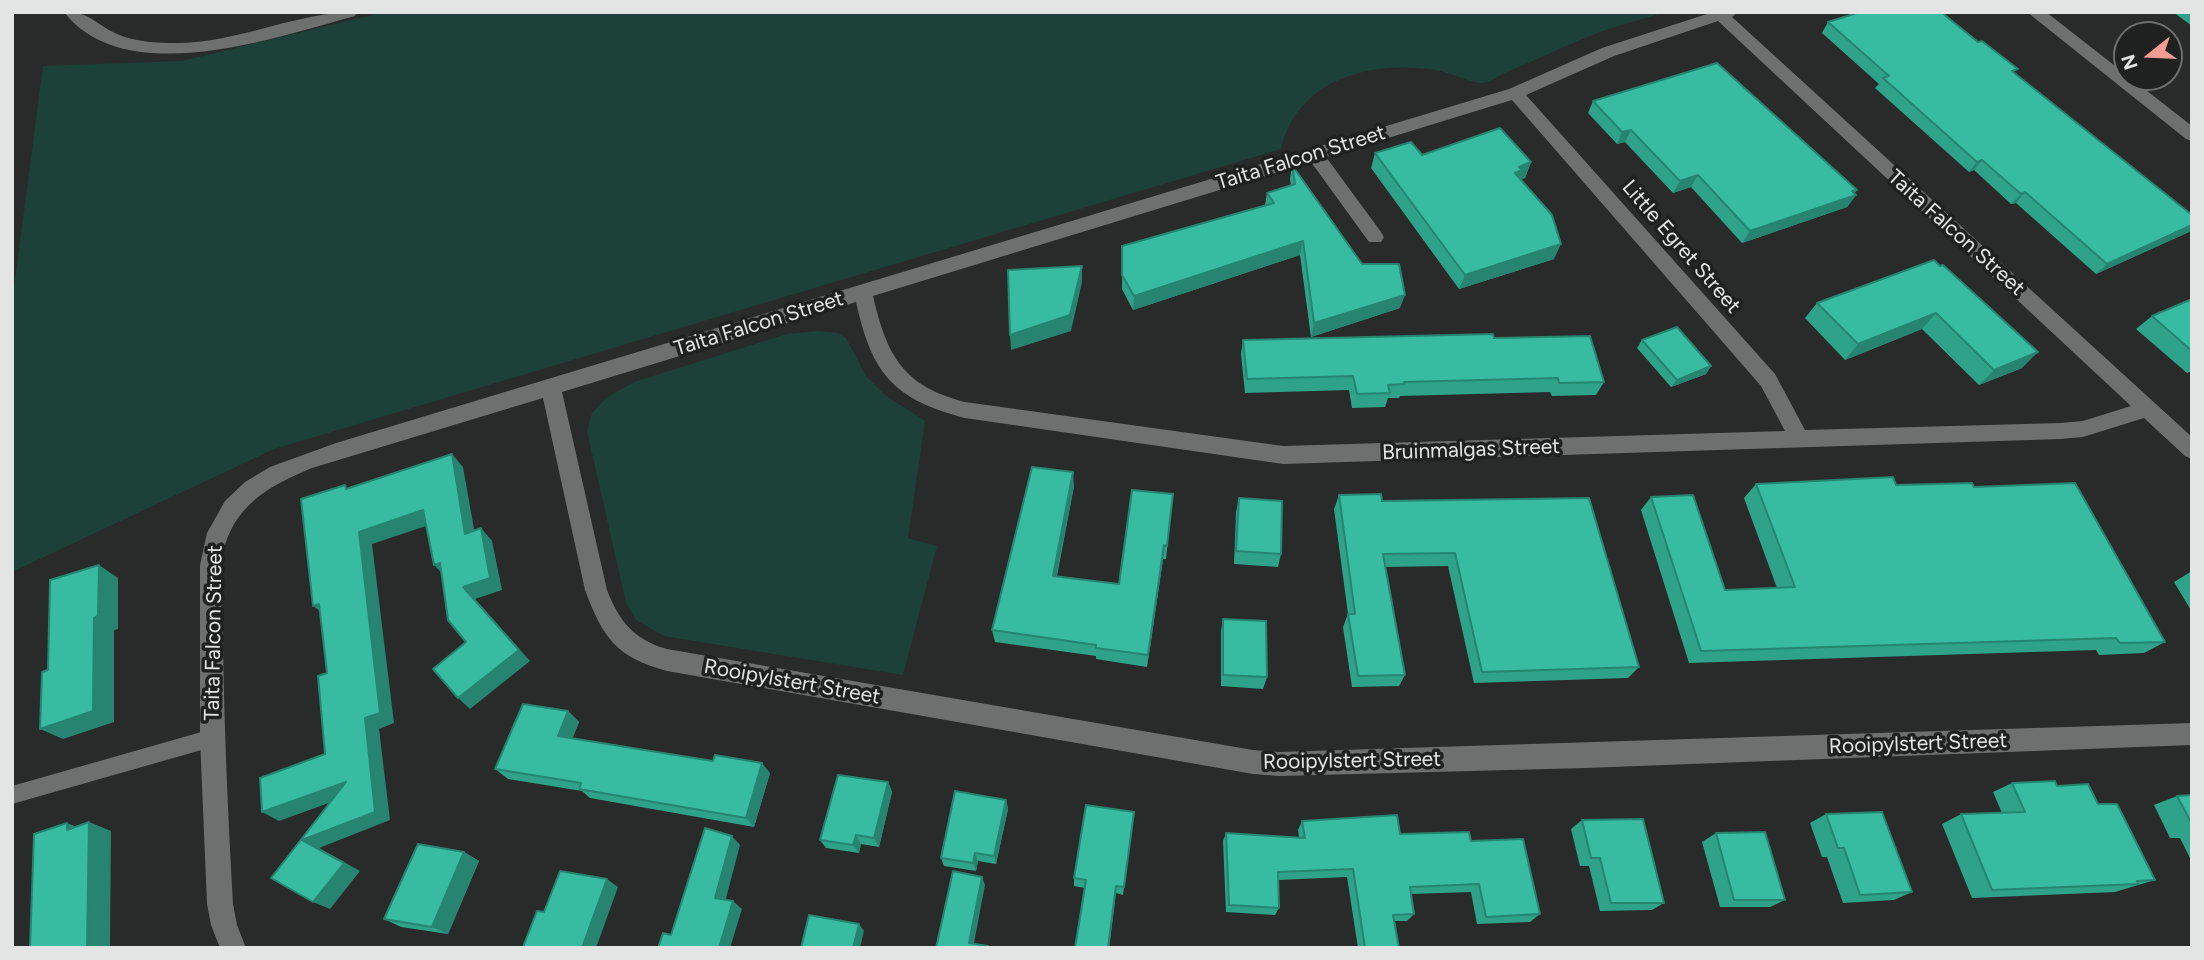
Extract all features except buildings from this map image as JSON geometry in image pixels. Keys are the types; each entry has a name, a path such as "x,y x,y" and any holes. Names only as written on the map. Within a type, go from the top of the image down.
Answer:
{"street":[{"path":"72,12 99,33 123,42 154,48 193,48 248,38 349,12"},
{"path":"2035,12 2192,135"},
{"name":"Taita Falcon Street","path":"233,948 224,925 220,904 212,738 212,544 226,514 254,485 284,470 1515,93 1608,52 1725,14 1831,120 2192,450"},
{"name":"Little Egret Street","path":"1515,93 1768,380 1800,439"},
{"path":"1314,153 1375,237"},
{"name":"Bruinmalgas Street","path":"863,292 877,348 897,378 926,400 965,410 1283,455 2072,430 2148,409"},
{"name":"Rooipylstert Street","path":"551,387 596,590 604,612 611,628 623,641 635,649 667,660 1253,762 1279,764 2192,734"}],"lane":[{"path":"12,794 212,738"}],"green space":[{"path":"385,12 1667,12 1595,34 1485,83 1436,70 1411,68 1387,68 1340,79 1320,90 1303,105 1290,125 1281,149 274,449 12,572 12,303 43,66 182,61"},
{"path":"818,331 838,333 846,338 866,376 885,395 925,421 908,538 937,546 903,675 664,636 636,620 626,603 587,431 592,413 606,398 634,382 787,334"}]}
